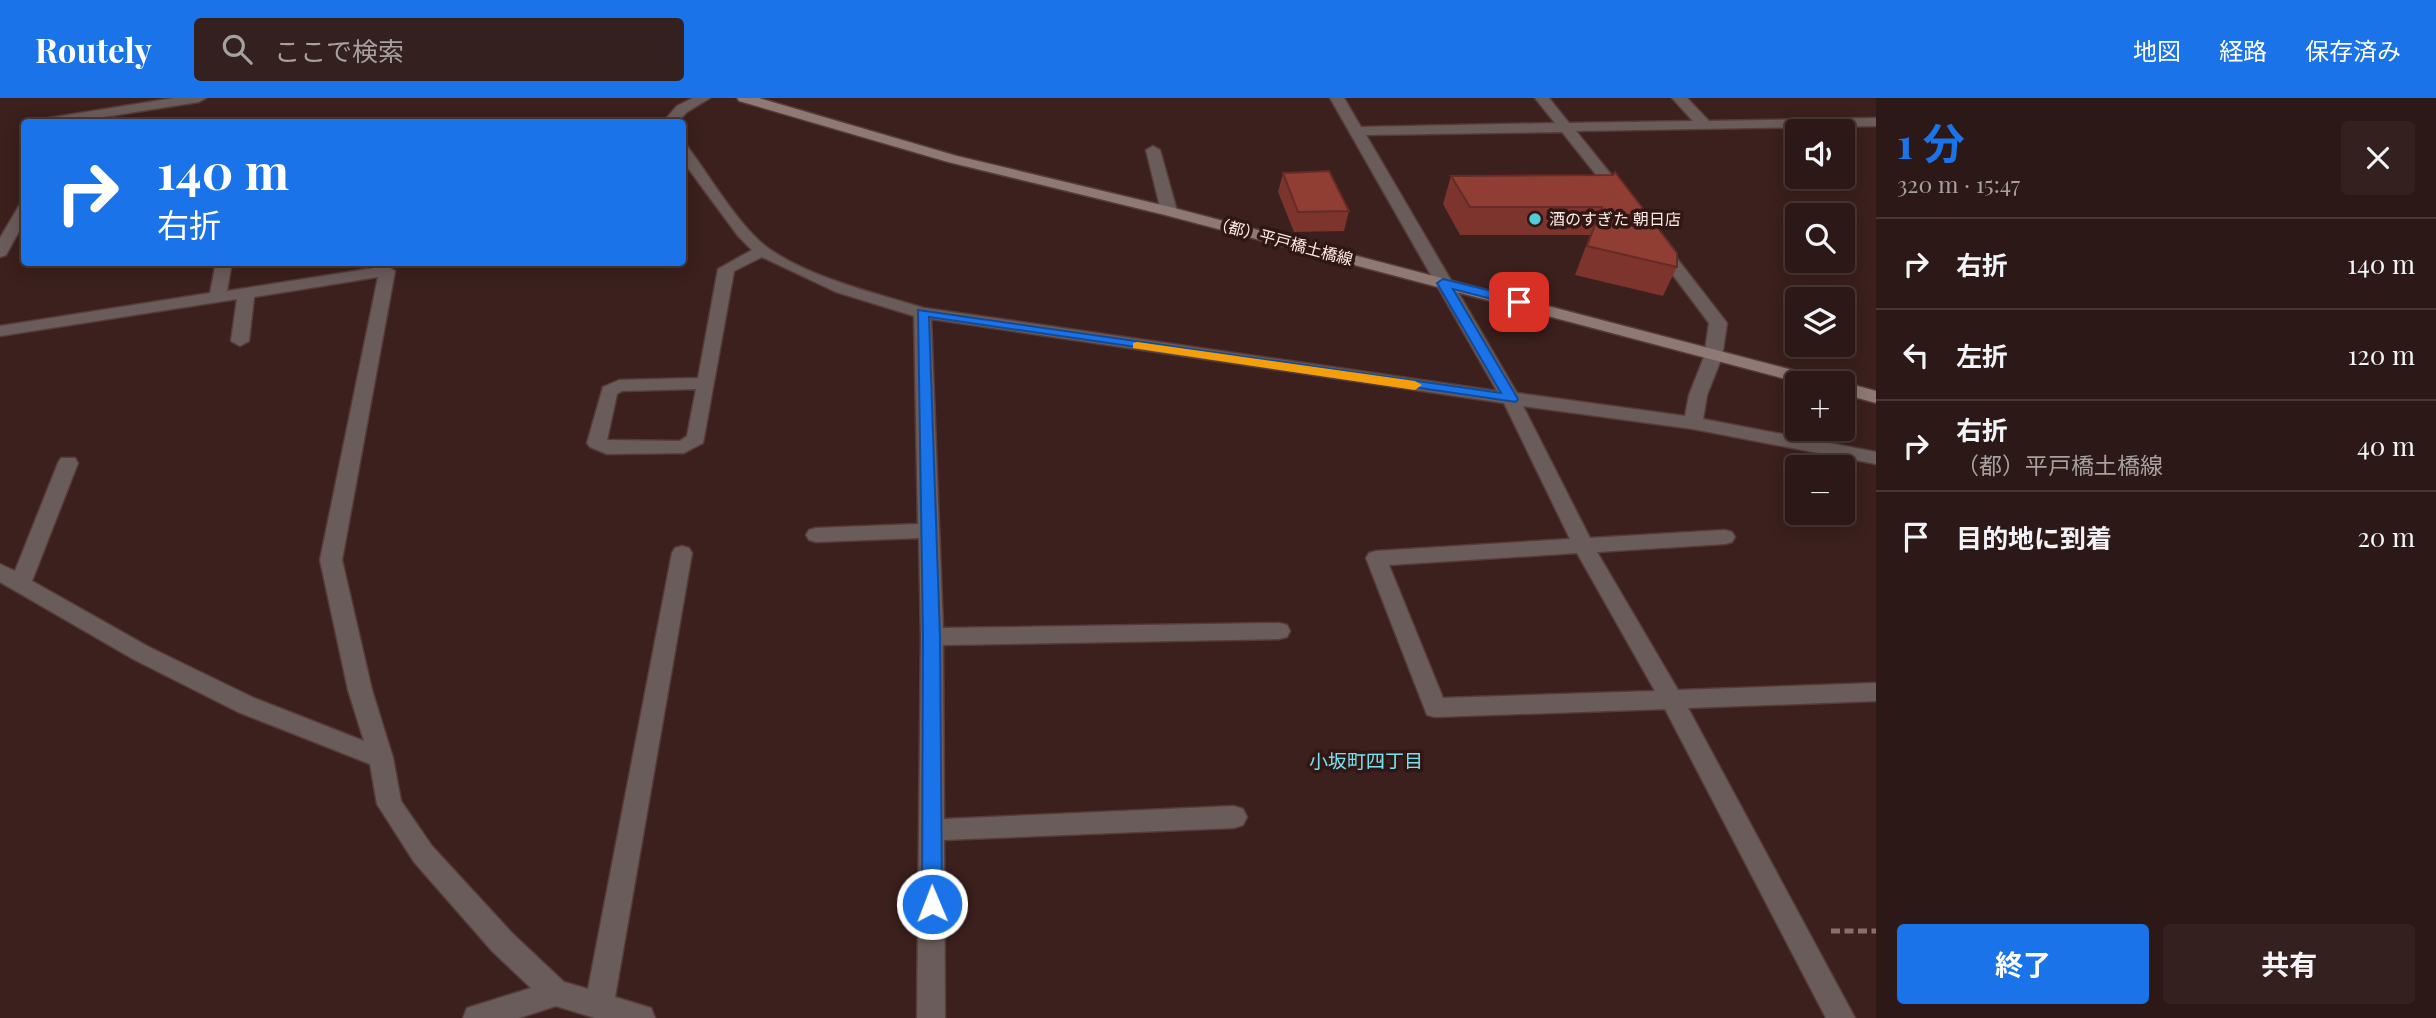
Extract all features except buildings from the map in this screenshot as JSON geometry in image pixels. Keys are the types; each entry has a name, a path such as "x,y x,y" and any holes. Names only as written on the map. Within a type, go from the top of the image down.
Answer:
{"street":[{"path":"68,119 199,98"},
{"path":"673,119 682,109 703,98"},
{"name":"（都）平戸橋土橋線","path":"744,98 953,159 1169,211 1785,374"},
{"path":"1337,98 1511,399 1583,545 1671,698 1841,1018"},
{"path":"1542,98 1635,215"},
{"path":"1679,98 1705,125"},
{"path":"1357,131 1876,122"},
{"path":"1153,150 1169,211"},
{"path":"689,168 762,251 798,270 842,288 922,313 1693,423 1876,458"},
{"path":"0,251 21,214"},
{"path":"1651,236 1718,323 1713,357 1698,395 1693,423"},
{"path":"705,383 618,386 609,391 597,443 607,448 684,447 696,439 726,269 762,251"},
{"path":"217,299 223,266"},
{"path":"0,331 217,299 388,267 331,560 360,690 381,758 389,804 422,855 502,942 556,993 631,1017"},
{"path":"240,341 246,293"},
{"path":"922,313 932,637 930,1018"},
{"path":"1855,391 1876,397"},
{"path":"68,463 10,578 141,653 246,705 381,758"},
{"path":"816,535 928,531"},
{"path":"1725,537 1376,558 1436,708 1876,692"},
{"path":"599,1006 682,553"},
{"path":"932,637 1279,631"},
{"path":"931,830 1234,817"},
{"path":"477,1018 556,993"}],"slow traffic":[{"path":"1137,346 1415,385"}],"place":[{"name":"酒のすぎた 朝日店","path":"1535,219"}],"district":[{"name":"小坂町四丁目","path":"1366,761"}],"route":[{"path":"932,904 932,637 922,313 1511,399 1443,283 1519,302"}]}
